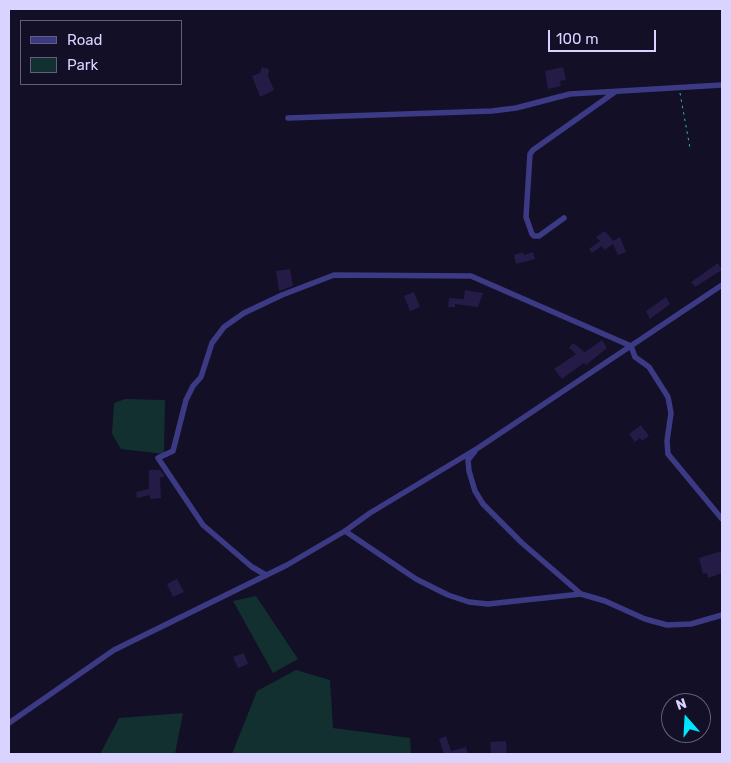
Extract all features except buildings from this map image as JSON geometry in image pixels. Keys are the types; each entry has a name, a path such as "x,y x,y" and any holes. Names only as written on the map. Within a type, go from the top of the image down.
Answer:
{"street":[{"path":"288,118 506,110 570,94 722,85"},
{"path":"564,218 539,236 532,234 526,217 530,154 617,91"},
{"path":"266,575 252,567 203,526 158,458 173,451 186,400 201,376 212,343 230,321 282,295 334,275 464,275 508,290 631,346 635,357 649,367 668,397 671,413 667,441 668,454 722,519"},
{"path":"9,723 114,650 266,575 345,531 370,513 478,448 722,285"},
{"path":"478,448 468,460 471,482 483,504 522,543 581,594"},
{"path":"345,531 416,579 448,595 469,602 488,604 581,594 605,601 645,620 667,625 691,624 722,615"}],"path":[{"path":"679,88 683,120 690,148"}],"green space":[{"path":"125,399 165,400 164,454 121,449 112,434 114,403"},
{"path":"256,596 298,659 273,673 233,601"},
{"path":"296,670 330,680 333,728 410,738 411,754 232,754 257,691"},
{"path":"183,713 175,754 100,754 119,718"}]}
